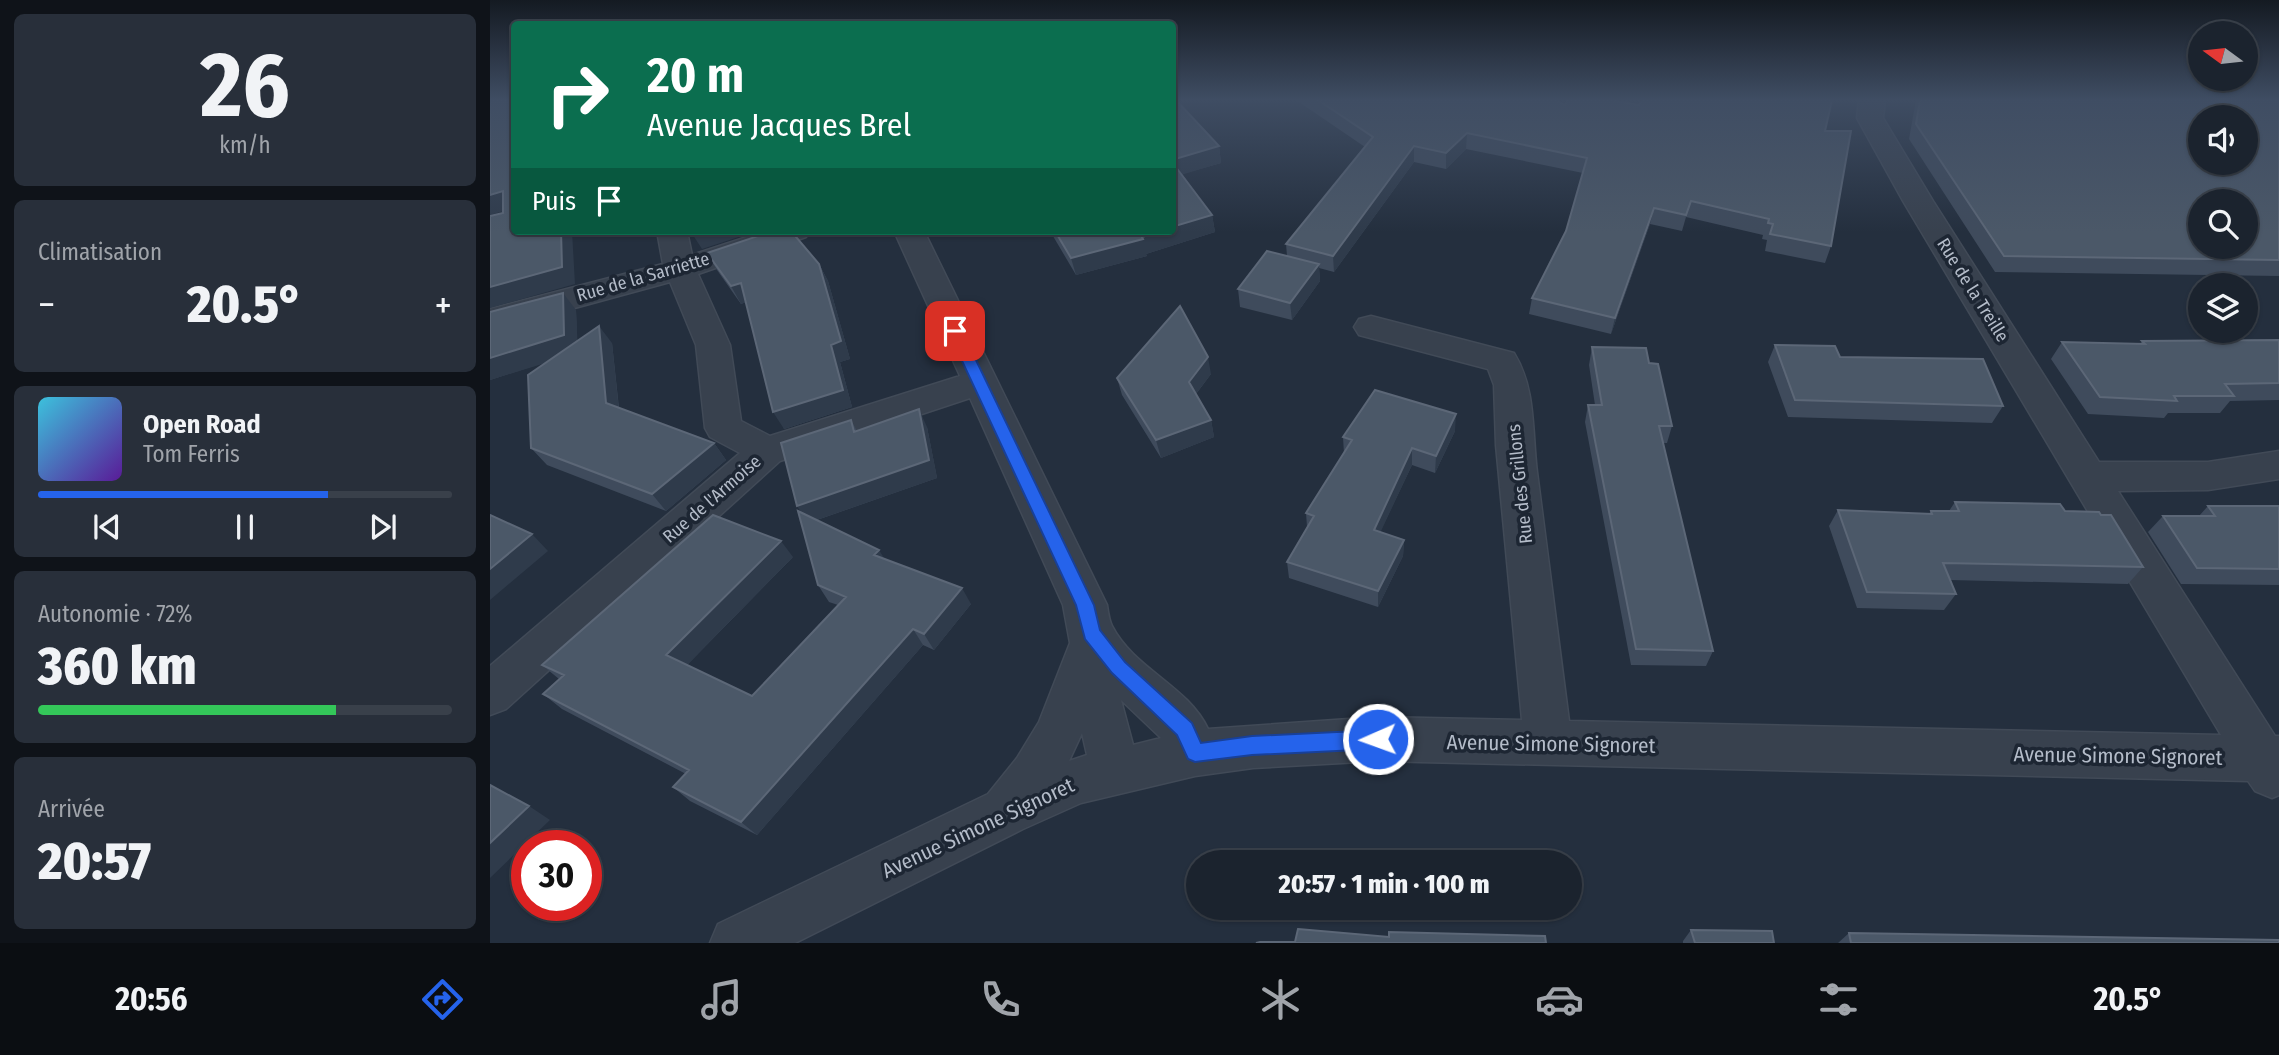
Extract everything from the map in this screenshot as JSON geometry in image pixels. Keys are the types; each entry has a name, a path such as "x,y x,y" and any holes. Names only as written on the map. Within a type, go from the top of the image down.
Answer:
{"street":[{"name":"Rue de la Treille","path":"1885,144 1917,201 2088,476 2274,768"},
{"path":"673,235 680,269 713,345 723,428 767,451"},
{"name":"Rue de la Sarriette","path":"490,320 680,269 783,235"},
{"path":"911,235 1085,605 1091,633 1097,697 1115,770"},
{"name":"Rue des Grillons","path":"1371,327 1502,361 1512,385 1515,445 1548,744"},
{"name":"Rue de l'Armoise","path":"490,694 767,451 979,382"},
{"path":"2088,476 2196,476 2260,471 2279,465"},
{"path":"1091,633 1118,668 1185,729 1195,753"},
{"path":"1005,812 1033,779 1065,724 1082,675 1091,633"},
{"name":"Avenue Simone Signoret","path":"737,943 1005,812 1077,781 1195,753 1252,746 1378,739 2274,768"}],"building":[{"path":"490,144 511,144 511,235 561,235 562,267 490,287 490,216 503,213 503,191 490,195"},
{"path":"1176,144 1219,146 1176,159"},
{"path":"1367,144 1455,144 1446,153 1414,146 1333,256 1286,244"},
{"path":"1520,144 1849,144 1831,246 1770,234 1773,224 1768,223 1769,219 1691,201 1686,215 1654,208 1615,318 1532,298 1566,231 1587,158"},
{"path":"1929,144 2188,144 2188,175 2258,175 2258,144 2279,144 2279,260 2210,259 2258,259 2258,189 2188,189 2188,259 2004,256"},
{"path":"1176,167 1212,215 1176,226"},
{"path":"761,235 794,235 819,264 841,341 831,345 843,390 773,412 741,283 731,286 707,253"},
{"path":"1057,235 1148,235 1142,237 1143,239 1071,258"},
{"path":"1267,251 1319,264 1290,303 1238,289"},
{"path":"563,293 564,335 490,358 490,312"},
{"path":"1180,306 1208,357 1189,382 1211,420 1156,440 1117,378"},
{"path":"599,326 606,403 714,443 652,494 531,448 528,375"},
{"path":"2258,340 2279,340 2279,383 2225,384 2234,396 2174,396 2177,401 2100,397 2062,342 2258,343"},
{"path":"1775,345 1835,346 1840,357 1983,359 2003,406 1795,400"},
{"path":"1592,347 1646,348 1649,363 1658,364 1672,426 1659,426 1713,651 1636,649 1588,405 1602,405"},
{"path":"1375,390 1456,414 1436,456 1412,448 1374,530 1404,540 1378,591 1287,562 1314,516 1306,513 1352,440 1343,437"},
{"path":"919,409 929,460 797,506 781,443 851,420 854,432"},
{"path":"1955,502 2060,504 2065,511 2111,515 2143,567 1943,563 1956,594 1867,592 1838,510 1932,514 1931,511 1959,511"},
{"path":"2208,506 2279,506 2279,569 2197,568 2163,516 2215,516"},
{"path":"798,511 879,550 874,555 962,588 924,634 913,629 741,822 673,787 689,770 543,694 564,675 542,665 713,515 781,541 666,655 752,696 846,597 818,585"},
{"path":"490,515 532,534 490,569"},
{"path":"490,785 529,806 490,843"},
{"path":"1298,929 1389,937 1389,932 1545,936 1546,943 1256,943 1295,942"},
{"path":"1691,930 1772,931 1774,943 1695,943"},
{"path":"1849,933 2279,940 2279,943 1851,943"}],"route":[{"path":"955,331 1085,605 1091,633 1118,668 1185,729 1195,753 1252,746 1378,739"}]}
